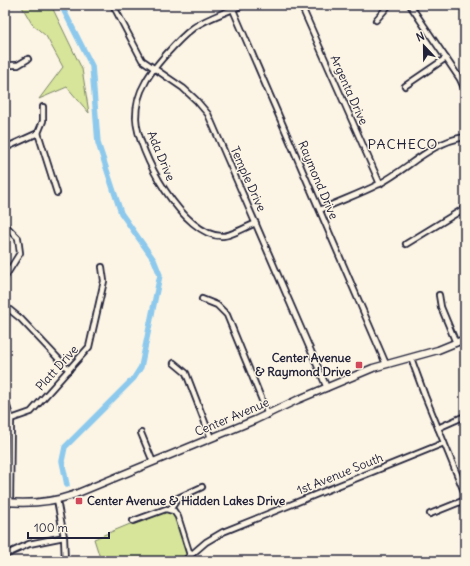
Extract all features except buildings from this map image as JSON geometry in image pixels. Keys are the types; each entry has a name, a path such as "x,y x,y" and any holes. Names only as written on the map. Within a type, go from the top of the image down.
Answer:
{"street":[{"name":"Temple Drive","path":"113,5 142,60 183,88 208,114 327,388"},
{"name":"Ada Drive","path":"243,5 232,7 193,28 175,45 145,82 138,100 136,119 143,146 155,174 168,196 194,227 207,233 223,237 256,223"},
{"name":"Argenta Drive","path":"301,5 380,184"},
{"path":"376,20 389,5"},
{"path":"410,5 446,58 465,90"},
{"name":"Raymond Drive","path":"232,7 386,364"},
{"path":"406,86 446,58"},
{"path":"5,65 18,65 28,59"},
{"path":"43,107 43,120 38,133 57,193"},
{"path":"5,148 38,133"},
{"path":"320,210 380,184 423,154 456,139 465,137"},
{"path":"406,244 465,208"},
{"path":"5,225 18,238 20,253 5,277"},
{"name":"Platt Drive","path":"11,419 31,412 89,347 104,281 102,267"},
{"path":"439,294 441,307 456,343"},
{"path":"202,299 217,305 227,315 268,415"},
{"path":"5,306 21,319 69,370"},
{"name":"Center Avenue","path":"7,503 32,503 57,500 268,415 327,388 386,364 411,358 465,339"},
{"path":"411,358 465,494"},
{"path":"174,363 186,373 211,438"},
{"path":"5,400 11,419 7,503"},
{"path":"438,428 465,416"},
{"path":"141,433 153,462"},
{"name":"1st Avenue South","path":"187,558 206,542 223,532 444,443"},
{"path":"170,510 178,498 202,487"},
{"path":"57,500 64,537 65,561"},
{"path":"430,514 465,500"},
{"path":"133,522 166,509 174,511 178,517 187,558 191,561"},
{"path":"5,555 30,544 64,537"}],"green space":[{"path":"21,5 51,5 82,69 89,113 67,87 39,99 63,67 46,36 32,24"},
{"path":"166,509 174,511 190,555 184,561 101,561 94,539"}],"waterway":[{"path":"61,5 92,66 98,143 121,213 154,260 160,275 141,367 134,378 65,447 62,461 67,485"}],"place":[{"name":"Center Avenue & Raymond Drive","path":"359,365"},
{"name":"Center Avenue & Hidden Lakes Drive","path":"79,501"}],"district":[{"name":"PACHECO","path":"403,144"}]}
